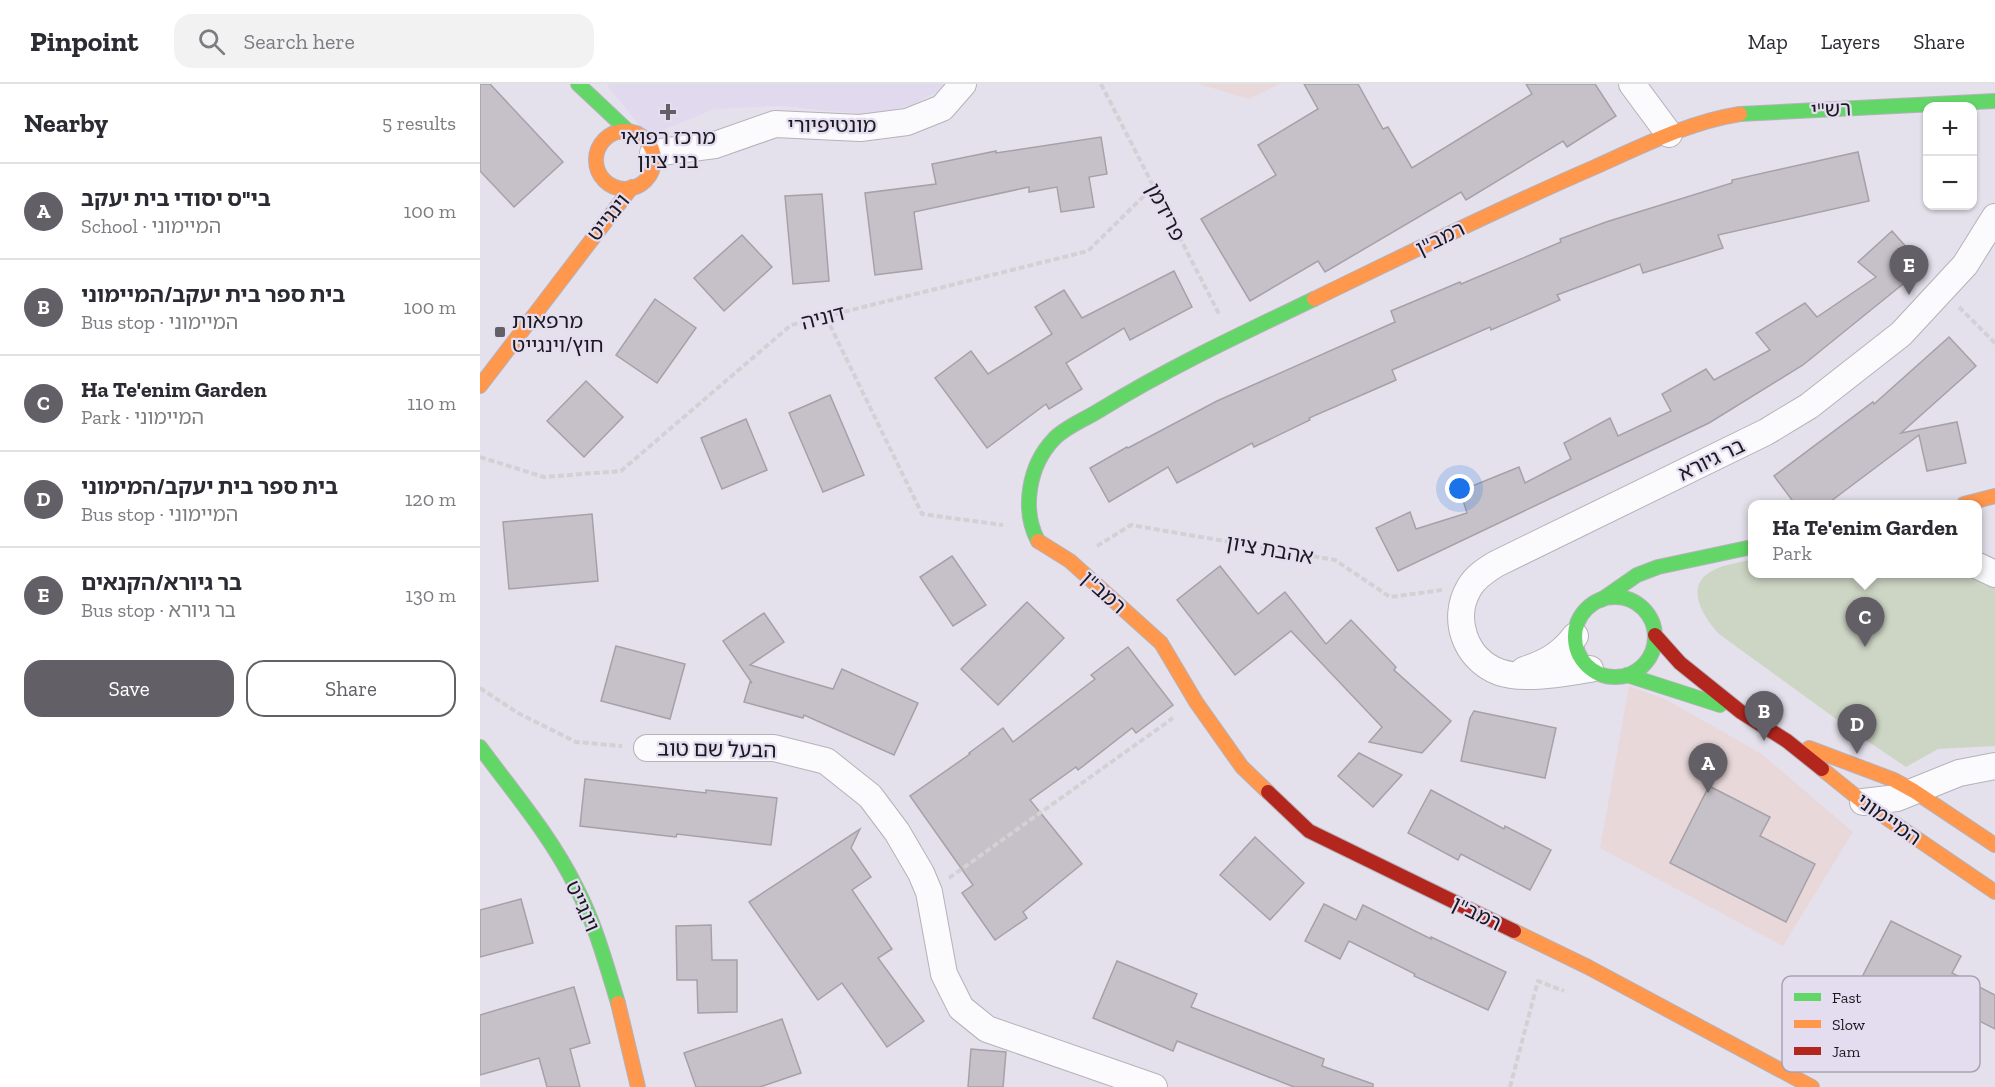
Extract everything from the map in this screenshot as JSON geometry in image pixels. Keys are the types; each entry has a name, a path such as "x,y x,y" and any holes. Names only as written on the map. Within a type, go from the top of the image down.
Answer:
{"street":[{"name":"מונטיפיורי","path":"653,153 715,145 775,124 860,128 907,122 942,108 963,84"},
{"path":"1632,84 1669,134"},
{"path":"580,87 591,112"},
{"path":"580,87 628,131 644,138 653,153 652,171 647,178 632,188 614,186 600,175 596,157 598,148 596,131"},
{"name":"רש\"י","path":"1669,134 1706,121 1738,114 1995,101"},
{"path":"598,148 611,134 628,131"},
{"name":"רמב\"ן","path":"1669,134 1537,192 1232,339 1134,389 1055,438 1042,456 1033,476 1029,496 1030,528 1038,541 1071,561 1161,643 1196,702 1242,766 1310,831 1588,967 1782,1071"},
{"name":"וינגייט","path":"598,196 600,175"},
{"name":"וינגייט","path":"480,386 584,247 632,188"},
{"name":"וינגייט","path":"584,247 593,217"},
{"name":"בר גיורא","path":"1590,669 1531,675 1500,672 1485,665 1472,652 1464,637 1460,620 1462,602 1470,586 1481,573 1496,564 1766,432 1809,406 1901,334 1965,266 1995,217"},
{"path":"1980,500 1995,496"},
{"path":"1654,606 1653,648 1647,660 1638,669 1627,675 1614,677 1601,675 1590,669 1581,659 1576,648 1576,624 1590,605 1637,575 1682,561 1748,548"},
{"path":"1665,578 1682,561"},
{"path":"1601,600 1613,597 1625,598 1636,603 1646,611 1653,629"},
{"name":"המיימוני","path":"1653,629 1680,663 1741,712 1787,741 1863,802 1995,892"},
{"path":"1500,672 1524,670 1548,661 1561,652 1575,636"},
{"name":"המיימוני","path":"1627,675 1741,712"},
{"name":"המיימוני","path":"1787,741 1874,772 1914,791 1995,845"},
{"name":"וינגייט","path":"480,747 557,852 577,888 602,949 624,1024 638,1087"},
{"name":"הבעל שם טוב","path":"646,748 774,748 826,761 870,796 897,832 921,873 929,892 944,974 961,1008 987,1029 1154,1087"},
{"path":"1863,802 1883,801 1959,773 1995,766"},
{"name":"רמב\"ן","path":"1784,1072 1812,1087"}],"path":[{"name":"פרידמן","path":"1101,84 1232,339"},
{"name":"דוניה","path":"480,457 544,477 621,471 791,325 1088,251 1153,187"},
{"path":"1943,291 1995,343"},
{"path":"826,316 921,514 1030,528"},
{"name":"אהבת ציון","path":"1071,561 1131,525 1335,560 1390,597 1470,586"},
{"name":"הבעל שם טוב","path":"480,688 518,713 576,742 646,748"},
{"path":"929,892 1196,702"},
{"path":"1510,1087 1538,981 1567,992"}],"shaded area":[{"name":"מרכז רפואי בני ציון","path":"606,84 952,84 912,105 870,115 781,106 715,109 648,136"},
{"path":"1199,84 1280,84 1249,99"},
{"path":"1629,686 1667,700 1762,754 1853,832 1783,946 1600,848"}],"green space":[{"path":"1748,560 1748,578 1972,578 1995,588 1995,746 1938,749 1906,767 1719,634 1703,611 1698,593 1703,577 1726,565"}],"building":[{"path":"480,84 490,84 563,162 514,207 480,171"},
{"path":"1304,84 1358,84 1383,129 1388,127 1412,168 1532,94 1526,84 1595,84 1616,116 1567,147 1563,141 1466,200 1461,192 1325,272 1318,261 1250,301 1201,219 1276,175 1258,145 1318,109"},
{"path":"1101,137 1107,174 1089,177 1094,207 1061,212 1057,187 1029,192 1029,187 914,212 922,269 875,275 865,193 936,184 932,164 996,151 996,153"},
{"path":"1858,152 1869,201 1718,235 1723,248 1643,273 1640,264 1557,295 1560,300 1491,330 1490,327 1392,370 1396,380 1309,418 1310,420 1254,447 1252,443 1177,483 1168,467 1109,502 1090,468 1217,401 1395,322 1391,311 1561,242 1560,239 1606,222 1732,183 1732,180"},
{"path":"822,194 829,281 793,284 785,196"},
{"path":"1892,231 1924,267 1803,365 1709,423 1398,571 1376,528 1410,512 1416,529 1467,513 1460,491 1519,467 1525,483 1571,459 1564,443 1610,418 1618,436 1671,411 1662,394 1706,369 1714,380 1770,350 1756,333 1805,303 1817,317 1876,277 1858,262"},
{"path":"742,235 772,267 724,311 694,278"},
{"path":"1174,271 1192,307 1130,340 1124,328 1066,363 1082,389 1049,409 1046,404 987,448 935,378 971,351 988,374 1052,334 1035,307 1064,290 1082,318"},
{"path":"655,299 696,328 657,383 616,355"},
{"path":"1949,337 1976,366 1901,433 1957,422 1966,463 1927,471 1919,435 1832,500 1792,500 1774,476 1873,402 1874,404"},
{"path":"586,381 623,417 584,457 547,421"},
{"path":"830,395 864,475 823,492 789,413"},
{"path":"746,419 767,470 722,489 701,438"},
{"path":"592,514 598,581 509,589 503,522"},
{"path":"952,556 986,605 953,626 920,577"},
{"path":"1220,566 1258,614 1285,592 1326,644 1351,620 1396,667 1394,670 1451,721 1422,753 1369,742 1382,727 1291,631 1235,675 1177,600"},
{"path":"1027,602 1064,638 998,705 961,669"},
{"path":"764,613 784,642 750,665 833,689 842,669 918,703 894,755 804,715 803,718 744,702 750,682 752,683 723,641"},
{"path":"616,646 685,664 670,719 601,701"},
{"path":"1128,647 1173,705 1136,733 1132,728 1078,770 1076,767 1030,800 1082,864 1023,912 1027,918 995,940 962,893 973,885 910,796 1003,728 1013,742 1095,679 1091,675"},
{"path":"1474,711 1556,728 1545,778 1461,761 1470,718"},
{"path":"1359,753 1402,775 1373,807 1338,776"},
{"path":"585,779 706,793 706,790 777,798 771,845 580,826"},
{"path":"1709,786 1770,817 1760,836 1815,864 1786,922 1670,863"},
{"path":"1431,790 1504,829 1505,826 1551,850 1530,890 1461,854 1458,860 1408,833"},
{"path":"860,829 851,848 871,877 852,890 892,949 878,958 924,1021 887,1047 842,983 818,1000 749,902"},
{"path":"1255,837 1304,883 1270,920 1220,875"},
{"path":"521,899 533,943 480,957 480,910"},
{"path":"1324,904 1356,920 1363,905 1431,939 1431,937 1506,972 1488,1010 1414,976 1415,974 1349,941 1340,959 1305,941"},
{"path":"1891,921 1961,956 1952,973 1958,976 1863,976"},
{"path":"711,925 712,960 737,960 737,1012 698,1013 697,980 677,980 676,926"},
{"path":"1117,961 1197,994 1191,1007 1324,1059 1322,1066 1373,1084 1373,1087 1294,1087 1177,1041 1173,1051 1093,1018"},
{"path":"574,987 590,1043 570,1049 580,1087 547,1087 539,1058 480,1075 480,1015"},
{"path":"1980,987 1995,995 1995,1029 1980,1021"},
{"path":"782,1019 801,1073 760,1087 696,1087 684,1053"},
{"path":"971,1049 1006,1052 1003,1087 968,1087"}],"traffic: fast":[{"path":"578,84 628,131"},
{"path":"1740,114 1995,101"},
{"path":"1038,541 1030,515 1030,488 1039,461 1054,439 1070,427 1178,366 1314,299"},
{"path":"1601,600 1637,575 1658,567 1748,548"},
{"path":"1615,597 1630,600 1643,609 1652,622 1655,637 1652,652 1643,665 1630,674 1615,677 1600,674 1587,665 1578,652 1575,637 1578,622 1587,609 1600,600 1615,597"},
{"path":"1627,675 1720,705"},
{"path":"480,747 531,815 566,868 594,929 618,1003"}],"traffic: slow":[{"path":"1314,299 1489,215 1648,143 1702,123 1740,114"},
{"path":"625,131 636,133 649,144 654,160 652,171 641,184 625,189 614,187 601,176 596,160 598,149 609,136 625,131"},
{"path":"480,386 632,187"},
{"path":"1980,500 1995,496"},
{"path":"1038,541 1070,561 1161,643 1196,702 1242,767 1268,792"},
{"path":"1809,748 1894,780 1995,845"},
{"path":"1822,769 1863,802 1995,892"},
{"path":"1514,931 1588,967 1782,1071"},
{"path":"618,1003 638,1087"},
{"path":"1784,1072 1812,1087"}],"traffic: jam":[{"path":"1655,635 1680,663 1741,712 1787,741 1822,769"},
{"path":"1268,792 1309,831 1514,931"}],"place":[{"name":"מרכז רפואי בני ציון","path":"668,112"},
{"name":"בר גיורא/הקנאים","path":"1909,295"},
{"name":"מרפאות חוץ/וינגייט","path":"500,332"},
{"name":"Ha Te'enim Garden","path":"1865,647"},
{"name":"בית ספר בית יעקב/המיימוני","path":"1764,741"},
{"name":"בית ספר בית יעקב/המימוני","path":"1857,754"},
{"name":"בי\"ס יסודי בית יעקב","path":"1708,793"}]}
